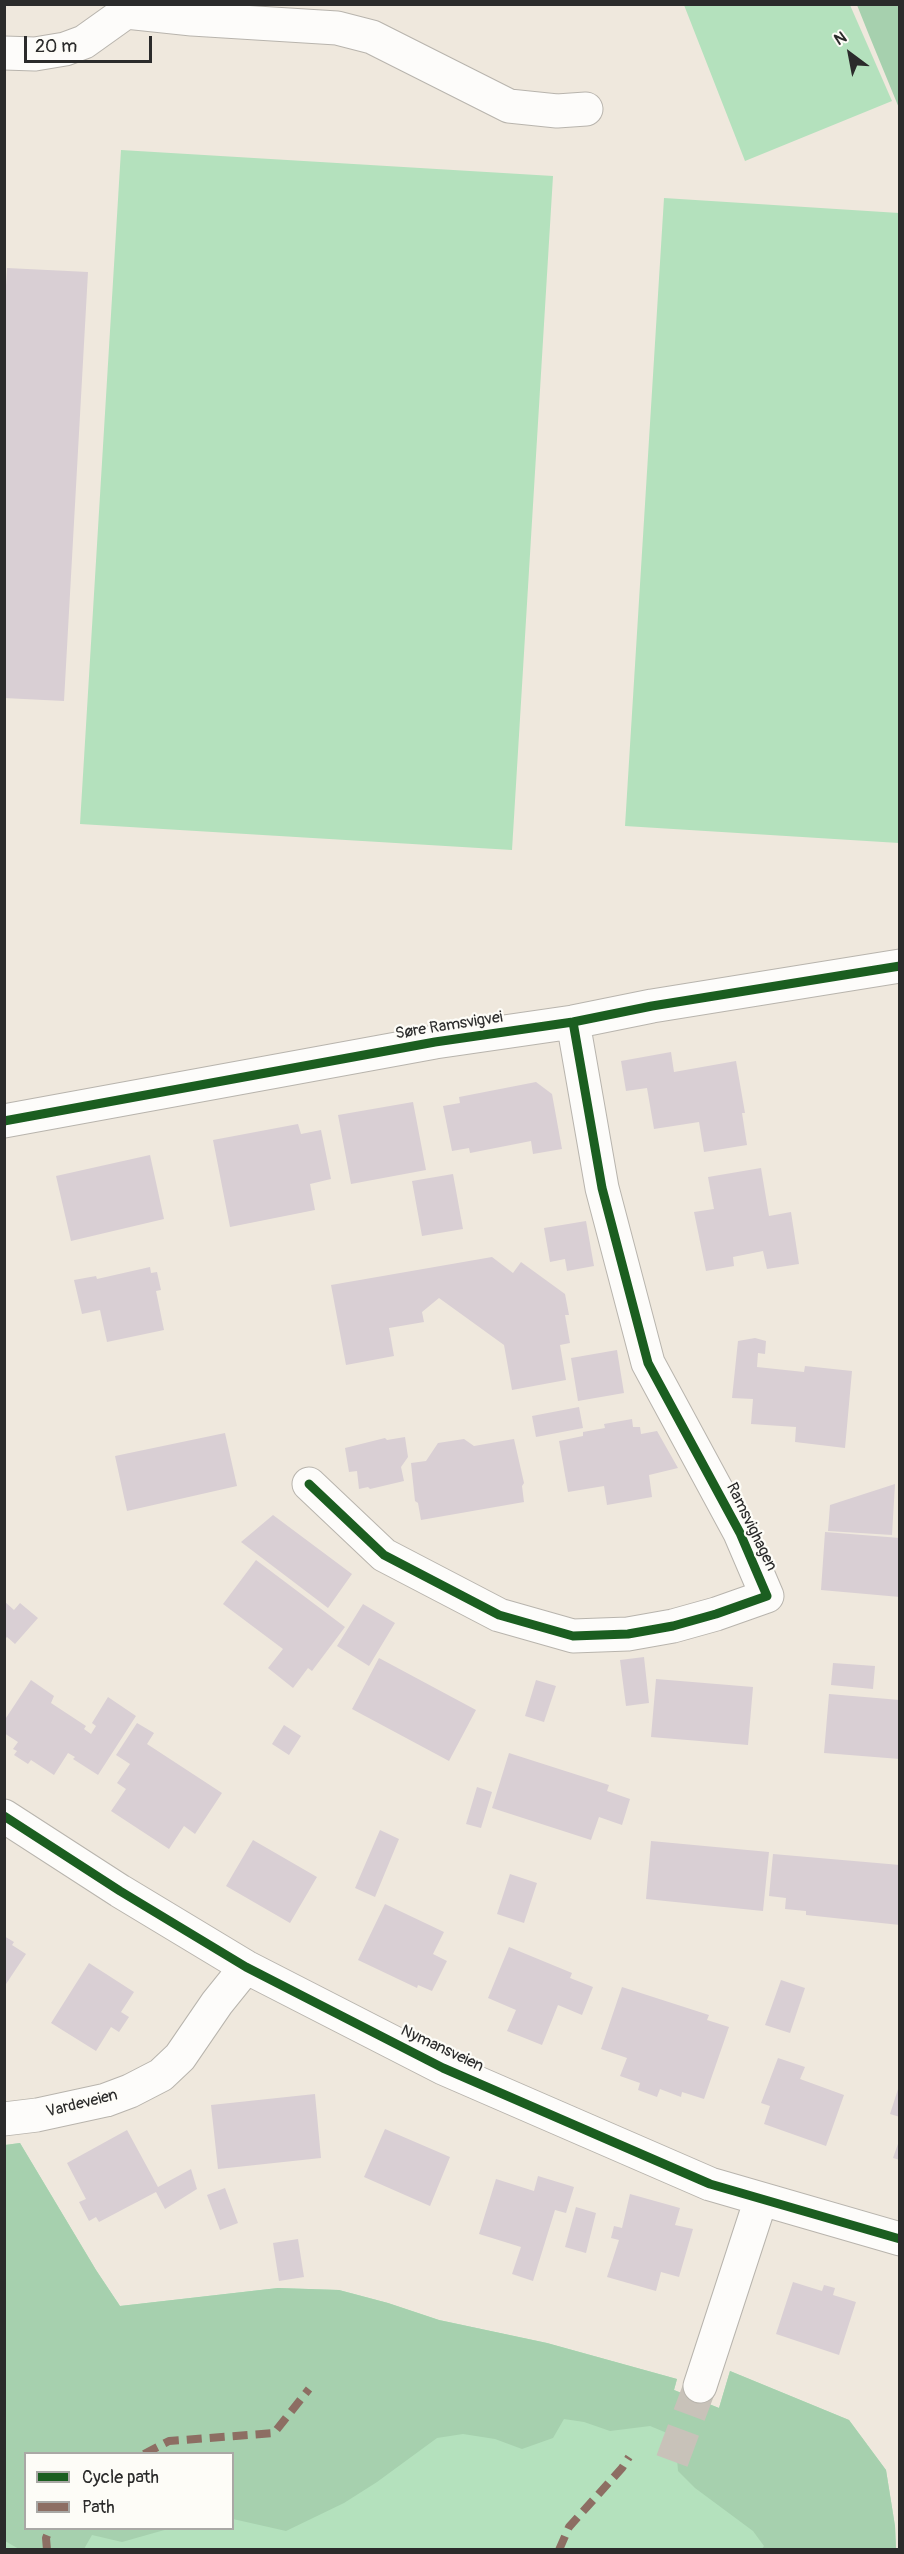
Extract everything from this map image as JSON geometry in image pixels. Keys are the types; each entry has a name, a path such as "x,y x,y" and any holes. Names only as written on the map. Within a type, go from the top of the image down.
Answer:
{"street":[{"path":"4,53 35,54 65,49 84,42 138,8 192,19 337,28 372,37 509,106 556,111 586,109"},
{"name":"Søre Ramsvigvei","path":"4,1121 435,1042 573,1022 652,1006 900,966"},
{"name":"Ramsvighagen","path":"309,1484 384,1555 499,1615 573,1636 628,1634 673,1626 767,1596 740,1533 648,1363 602,1188 573,1022"},
{"name":"Nymansveien","path":"4,1816 120,1891 246,1967 443,2068 710,2184 900,2240"},
{"name":"Vardeveien","path":"4,2119 37,2115 106,2100 161,2075 180,2057 217,2003 246,1967"},
{"path":"700,2386 761,2199"}],"green space":[{"path":"684,5 850,5 892,101 745,161"},
{"path":"857,5 899,5 899,108 869,35"},
{"path":"121,150 553,176 512,850 80,824"},
{"path":"664,198 899,213 899,843 625,826"},
{"path":"20,2143 120,2306 278,2288 339,2290 439,2320 547,2343 677,2379 674,2390 719,2408 730,2371 849,2420 886,2470 895,2526 896,2549 5,2549 5,2145"},
{"path":"20,2143 120,2306 278,2288 339,2290 439,2320 547,2343 677,2379 674,2390 719,2408 730,2371 849,2420 886,2470 895,2526 896,2549 762,2549 764,2546 753,2531 695,2488 678,2471 676,2446 667,2433 650,2426 610,2431 584,2422 564,2419 553,2438 522,2449 495,2439 463,2434 437,2438 344,2503 286,2531 234,2519 234,2452 24,2452 24,2530 164,2530 122,2542 92,2535 84,2549 19,2549 5,2541 5,2145"}],"building":[{"path":"7,268 88,272 64,701 4,698 4,320"},
{"path":"671,1052 674,1072 736,1061 745,1113 742,1113 747,1145 704,1152 699,1122 654,1129 647,1088 626,1091 621,1061"},
{"path":"536,1082 552,1094 562,1149 533,1154 531,1141 470,1153 469,1148 452,1151 443,1106 460,1103 459,1097"},
{"path":"413,1102 426,1170 351,1184 338,1115"},
{"path":"298,1124 301,1134 321,1130 331,1179 310,1184 315,1210 230,1227 213,1140"},
{"path":"150,1155 164,1219 71,1241 56,1176"},
{"path":"761,1168 769,1216 791,1212 799,1264 767,1269 763,1251 733,1257 734,1266 706,1271 694,1212 714,1209 708,1177"},
{"path":"453,1174 463,1229 422,1236 412,1181"},
{"path":"586,1221 594,1266 567,1271 565,1259 550,1262 544,1228"},
{"path":"492,1257 513,1273 521,1262 565,1294 569,1315 565,1315 570,1343 560,1345 566,1380 512,1390 504,1345 439,1298 422,1312 424,1322 389,1328 394,1356 346,1365 331,1285"},
{"path":"150,1267 151,1273 157,1272 161,1290 156,1291 164,1330 107,1342 100,1310 82,1314 74,1280 96,1276 97,1279"},
{"path":"755,1338 766,1341 765,1354 758,1353 757,1367 804,1372 805,1366 852,1371 845,1448 795,1442 796,1427 751,1424 753,1399 732,1398 738,1341"},
{"path":"617,1350 624,1393 578,1401 571,1358"},
{"path":"579,1407 583,1428 536,1437 532,1416"},
{"path":"632,1419 633,1427 640,1427 641,1434 657,1431 678,1468 649,1475 652,1497 607,1505 604,1486 568,1492 559,1441 583,1436 583,1432 605,1428 604,1424"},
{"path":"225,1433 237,1486 127,1511 115,1456"},
{"path":"405,1437 408,1457 401,1467 404,1481 370,1489 368,1487 359,1489 357,1471 349,1472 345,1448 385,1438 387,1440"},
{"path":"464,1439 474,1446 514,1439 524,1483 522,1486 524,1502 421,1520 418,1503 415,1501 411,1463 426,1461 438,1443"},
{"path":"895,1484 892,1535 828,1531 830,1505"},
{"path":"273,1515 352,1574 328,1608 241,1542"},
{"path":"825,1532 900,1538 900,1597 821,1590"},
{"path":"256,1560 345,1627 312,1671 308,1668 293,1688 268,1668 283,1649 223,1604"},
{"path":"4,1601 14,1610 20,1603 38,1618 15,1644 7,1637 4,1640"},
{"path":"363,1604 395,1623 369,1666 337,1646"},
{"path":"644,1657 649,1703 626,1706 620,1660"},
{"path":"379,1658 476,1710 449,1761 352,1709"},
{"path":"833,1663 875,1666 873,1689 831,1685"},
{"path":"656,1679 753,1687 748,1745 651,1737"},
{"path":"31,1680 54,1696 51,1703 86,1726 84,1729 91,1734 96,1726 92,1723 108,1697 136,1716 98,1775 73,1759 75,1757 68,1753 54,1775 31,1760 28,1764 14,1755 17,1751 13,1749 18,1742 4,1733 4,1721"},
{"path":"536,1680 556,1686 544,1722 525,1716"},
{"path":"829,1694 900,1700 900,1759 824,1753"},
{"path":"137,1723 154,1733 147,1744 222,1793 195,1834 184,1826 169,1849 111,1811 126,1789 117,1783 130,1764 116,1755"},
{"path":"284,1725 301,1736 289,1755 272,1744"},
{"path":"509,1753 609,1785 607,1791 630,1799 622,1825 599,1817 591,1840 492,1808"},
{"path":"477,1787 492,1792 481,1828 466,1824"},
{"path":"380,1830 399,1839 375,1897 355,1888"},
{"path":"253,1840 317,1877 290,1923 226,1886"},
{"path":"651,1841 769,1852 763,1911 646,1899"},
{"path":"773,1854 900,1865 900,1925 806,1915 806,1911 785,1909 786,1898 769,1896"},
{"path":"510,1874 537,1883 524,1923 497,1914"},
{"path":"385,1904 444,1932 433,1954 447,1961 432,1991 418,1985 417,1988 358,1960"},
{"path":"4,1936 14,1942 12,1945 26,1954 4,1987"},
{"path":"509,1947 572,1973 570,1978 593,1987 582,2015 558,2005 542,2045 507,2031 516,2010 488,1998"},
{"path":"89,1963 134,1992 121,2012 129,2017 119,2032 111,2027 96,2051 51,2023"},
{"path":"781,1980 805,1988 790,2033 765,2025"},
{"path":"622,1987 709,2015 707,2020 729,2027 704,2099 682,2092 681,2097 660,2089 657,2097 638,2090 640,2083 620,2076 627,2058 601,2049"},
{"path":"778,2058 805,2067 800,2079 844,2095 826,2146 764,2124 770,2106 761,2103"},
{"path":"900,2086 900,2117 890,2114"},
{"path":"315,2094 321,2158 218,2169 211,2105"},
{"path":"385,2129 450,2157 430,2206 364,2177"},
{"path":"127,2130 158,2187 191,2169 197,2189 165,2209 156,2192 99,2222 96,2217 89,2221 79,2202 86,2199 67,2163"},
{"path":"900,2141 900,2160 893,2158"},
{"path":"538,2176 574,2187 566,2213 555,2210 533,2281 512,2274 521,2247 479,2234 496,2179 534,2191"},
{"path":"225,2188 238,2223 220,2230 207,2195"},
{"path":"630,2194 680,2208 675,2225 693,2229 679,2277 661,2272 656,2291 607,2277 619,2240 611,2238 614,2226 622,2228"},
{"path":"576,2207 596,2213 586,2253 565,2247"},
{"path":"298,2239 304,2277 279,2281 273,2243"},
{"path":"793,2282 822,2291 824,2285 835,2288 833,2295 856,2302 839,2355 776,2334"}],"tunnel":[{"path":"672,2461 700,2386"}],"marked path":[{"path":"148,2452 169,2441 274,2433 309,2389"},
{"path":"559,2550 569,2527 622,2468 629,2457"},
{"path":"47,2550 46,2538 49,2530"}],"cycle path":[{"path":"4,1121 435,1042 573,1022 652,1006 900,966"},
{"path":"309,1484 384,1555 499,1615 573,1636 628,1634 673,1626 767,1596 740,1533 648,1363 602,1188 573,1022"},
{"path":"4,1816 120,1891 246,1967 443,2068 710,2184 900,2239"}]}
